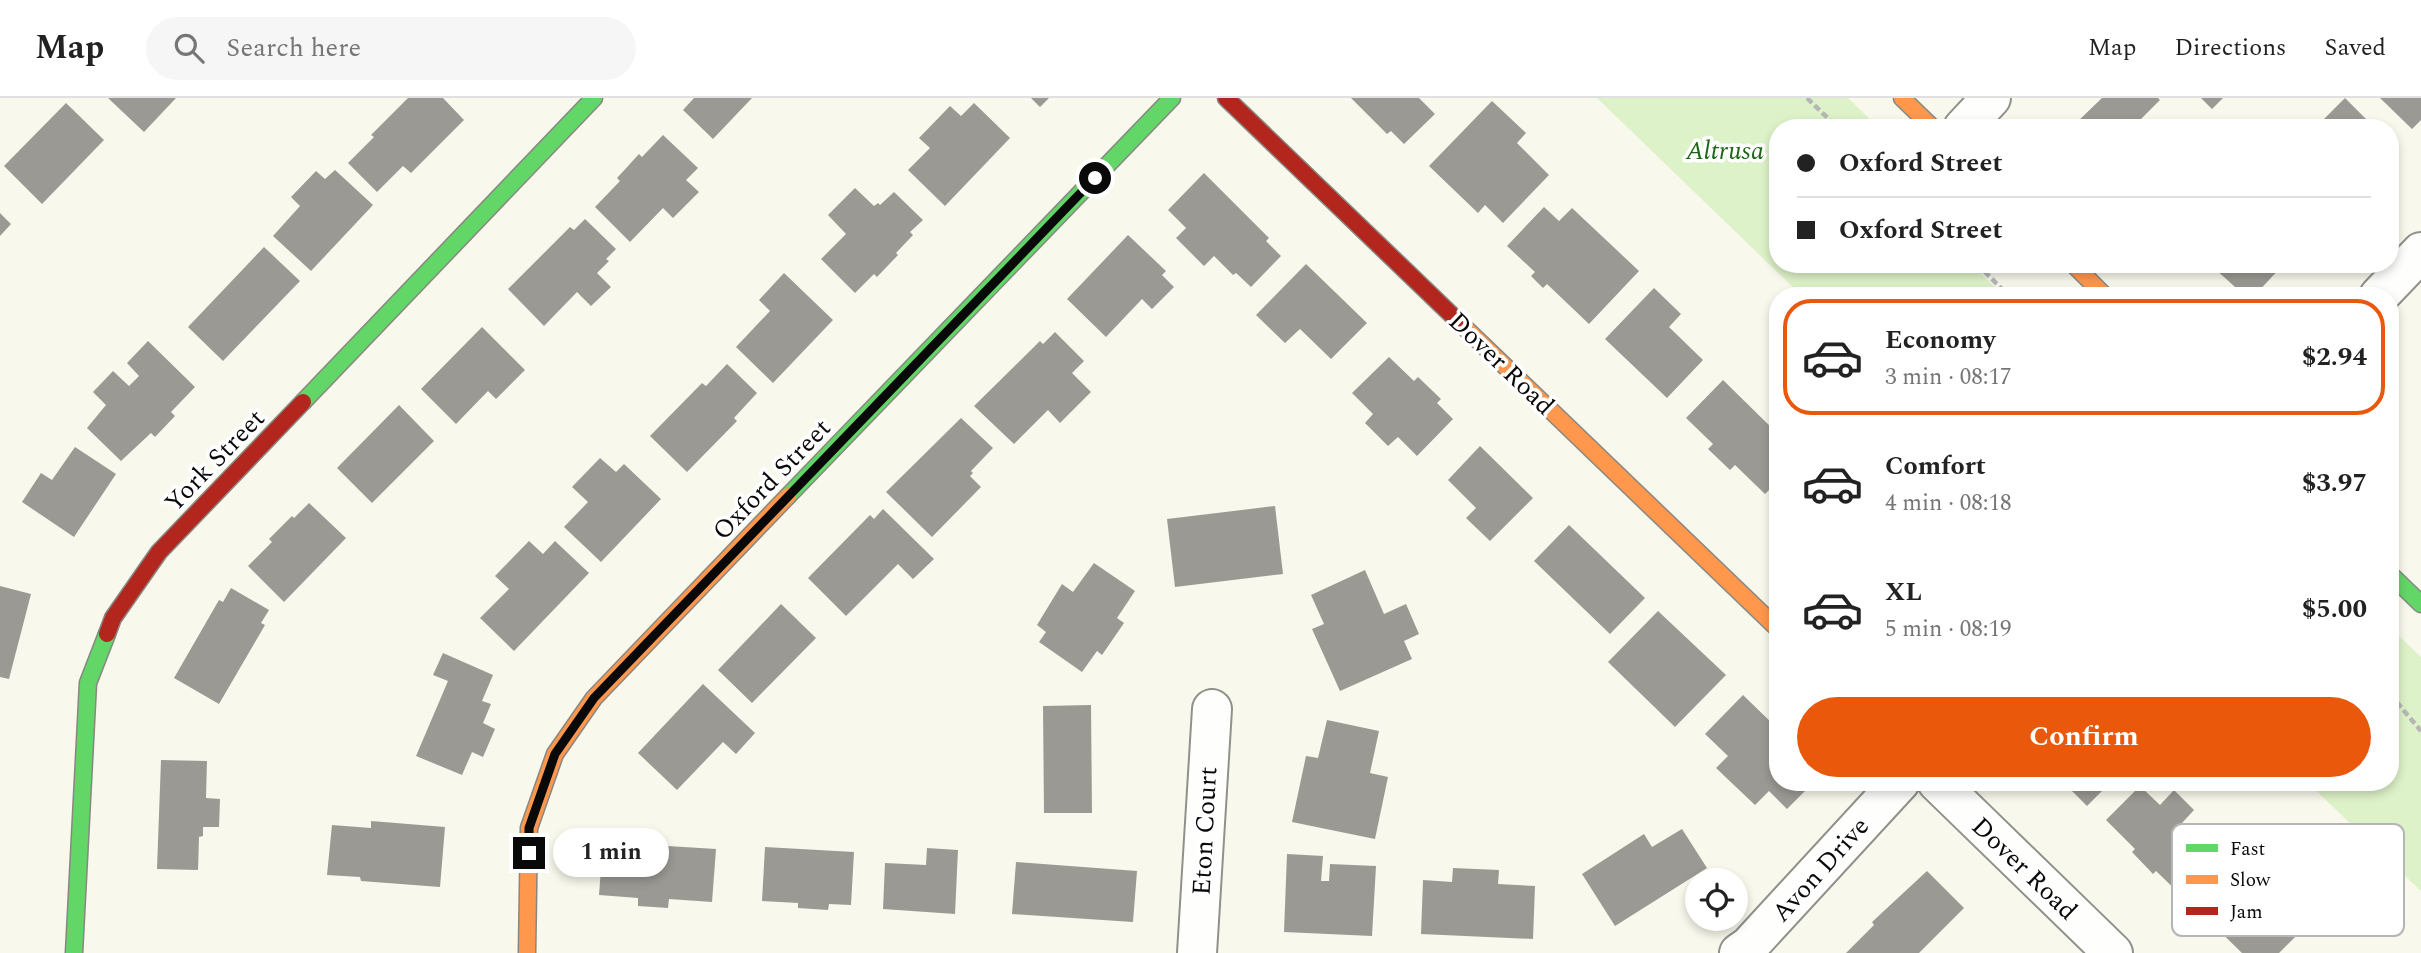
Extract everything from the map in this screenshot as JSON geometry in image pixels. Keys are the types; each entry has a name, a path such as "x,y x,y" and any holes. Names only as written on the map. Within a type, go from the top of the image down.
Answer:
{"street":[{"name":"York Street","path":"74,953 88,683 113,618 159,552 594,98"},
{"name":"Oxford Street","path":"527,953 529,828 555,754 594,698 1172,98"},
{"name":"Dover Road","path":"1226,98 1769,620"},
{"path":"1902,98 1924,119"},
{"path":"1971,119 1991,98"},
{"path":"2388,287 2421,252"},
{"path":"2082,273 2096,287"},
{"path":"2399,583 2421,604"},
{"name":"Eton Court","path":"1197,953 1212,709"},
{"name":"Avon Drive","path":"1739,953 1749,946 1892,791"},
{"name":"Dover Road","path":"1946,791 2113,953"}],"path":[{"path":"1807,98 1829,119"},
{"path":"1986,273 2001,287"},
{"path":"2399,705 2421,731"}],"green space":[{"name":"Altrusa","path":"1597,98 1848,98 1870,119 1769,119 1769,264"},
{"name":"Altrusa","path":"1778,273 1980,273 1995,287 1793,287"},
{"path":"2399,636 2421,657 2421,891 2404,875 2404,824 2351,824 2316,791 2399,791"}],"building":[{"path":"108,98 176,98 144,132"},
{"path":"408,98 443,98 464,120 411,173 403,166 377,192 348,163"},
{"path":"694,98 752,98 713,139 683,110"},
{"path":"1031,98 1049,98 1040,107"},
{"path":"1351,98 1419,98 1435,114 1404,144 1391,131 1387,134"},
{"path":"2102,98 2160,100 2141,119 2080,119"},
{"path":"2201,98 2223,98 2212,109"},
{"path":"2345,98 2366,119 2324,119"},
{"path":"2380,98 2421,98 2421,120 2412,129"},
{"path":"1492,101 1526,133 1517,143 1549,175 1503,223 1485,205 1478,213 1429,166"},
{"path":"66,103 104,140 42,204 4,166"},
{"path":"974,103 1010,138 945,206 908,170 930,148 919,138 950,106 961,116"},
{"path":"663,135 698,168 686,180 699,192 673,218 663,208 630,242 595,207 620,181 617,178 639,154 642,157"},
{"path":"335,170 373,205 311,271 273,236 300,206 291,197 316,171 325,179"},
{"path":"1204,173 1269,238 1266,241 1281,256 1251,287 1236,273 1233,275 1214,256 1204,266 1176,238 1186,228 1168,210"},
{"path":"855,188 874,206 878,203 880,205 894,192 923,220 910,232 913,235 896,253 898,255 877,277 874,274 855,293 821,259 846,234 828,215"},
{"path":"1544,207 1559,221 1572,208 1639,271 1589,324 1547,284 1543,288 1531,276 1535,272 1507,246"},
{"path":"0,213 11,224 0,236"},
{"path":"585,219 616,249 597,273 611,287 591,306 577,292 544,326 508,289 570,227 574,230"},
{"path":"1128,235 1166,271 1162,275 1174,287 1152,309 1142,299 1106,337 1067,299"},
{"path":"264,247 300,281 223,361 188,327"},
{"path":"1306,264 1367,323 1331,359 1300,329 1285,343 1256,315"},
{"path":"784,273 833,320 773,383 736,347 770,311 759,300"},
{"path":"2220,273 2276,273 2262,287 2235,287"},
{"path":"1654,288 1681,314 1669,327 1703,360 1667,398 1605,339"},
{"path":"482,327 525,370 496,399 488,391 456,424 421,389"},
{"path":"1055,332 1084,361 1072,373 1091,392 1060,423 1048,410 1014,444 974,406 1040,341 1043,344"},
{"path":"148,341 195,387 171,412 175,416 155,437 151,433 121,461 87,428 106,405 93,392 113,371 129,386 139,376 127,363"},
{"path":"1389,357 1414,381 1418,377 1441,399 1437,403 1453,419 1417,456 1398,437 1388,446 1365,423 1373,414 1352,393"},
{"path":"727,364 757,393 734,418 737,421 687,472 650,436 702,383 706,386"},
{"path":"1723,380 1769,425 1769,490 1765,494 1735,465 1730,470 1708,449 1713,444 1686,418"},
{"path":"399,405 434,441 372,503 337,468"},
{"path":"961,418 993,448 971,471 973,473 970,476 981,487 932,537 886,492"},
{"path":"1480,446 1533,498 1490,541 1466,518 1476,508 1448,480"},
{"path":"75,447 116,474 74,537 22,502 41,473 52,480"},
{"path":"600,458 616,472 624,464 661,499 601,562 564,527 588,502 572,487"},
{"path":"309,503 346,538 284,602 248,566 272,542 269,539"},
{"path":"1275,506 1283,574 1175,587 1167,519"},
{"path":"883,509 934,559 913,579 898,564 846,616 808,578 870,515 874,519"},
{"path":"1569,525 1645,598 1610,634 1534,561"},
{"path":"529,541 543,554 555,541 589,573 514,651 480,618 509,589 495,576"},
{"path":"1094,563 1135,591 1117,618 1124,623 1102,655 1097,651 1082,672 1039,642 1046,632 1037,625 1062,584 1073,592"},
{"path":"1365,570 1384,614 1406,604 1419,634 1404,641 1412,659 1340,691 1312,629 1324,624 1311,595"},
{"path":"0,586 31,594 9,679 0,677"},
{"path":"231,588 269,610 261,623 265,625 219,704 174,678 219,600 223,602"},
{"path":"781,604 816,638 752,703 718,670"},
{"path":"1658,611 1726,675 1675,727 1608,662"},
{"path":"443,653 493,675 482,701 491,704 483,723 495,729 483,757 472,752 462,775 416,756 448,681 433,675"},
{"path":"703,684 755,733 736,754 723,742 677,790 638,753"},
{"path":"1743,695 1769,720 1769,791 1755,805 1716,768 1728,756 1705,734"},
{"path":"1091,705 1092,813 1044,813 1043,706"},
{"path":"1327,720 1379,731 1370,773 1388,777 1375,839 1292,822 1306,756 1318,758"},
{"path":"161,760 207,761 206,798 220,799 219,827 203,827 203,836 199,837 198,870 157,869"},
{"path":"1769,791 1805,791 1787,809"},
{"path":"2072,791 2102,791 2087,806"},
{"path":"2135,791 2145,791 2160,805 2175,791 2194,810 2183,824 2172,824 2172,886 2156,871 2153,874 2132,852 2135,849 2106,820"},
{"path":"371,821 445,827 440,887 361,881 360,877 327,875 332,825 371,828"},
{"path":"1682,829 1707,868 1685,868 1685,882 1615,926 1582,874 1644,834 1652,847"},
{"path":"603,842 716,849 712,902 669,899 668,908 638,906 638,898 599,895"},
{"path":"765,847 854,852 851,905 829,904 828,910 798,908 798,903 762,901"},
{"path":"927,848 958,850 955,914 883,909 885,863 926,865"},
{"path":"1287,854 1323,856 1321,881 1329,881 1330,864 1376,866 1372,936 1284,932"},
{"path":"1016,862 1137,871 1133,922 1012,914"},
{"path":"1453,868 1499,870 1498,884 1535,886 1533,939 1421,934 1423,880 1452,882"},
{"path":"1927,871 1964,908 1919,953 1846,953 1874,925 1872,922"},
{"path":"2225,936 2296,936 2279,953 2242,953"}],"traffic: fast":[{"path":"303,402 594,98"},
{"path":"788,496 1172,98"},
{"path":"2399,583 2421,604"},
{"path":"74,953 88,683 107,634"}],"traffic: slow":[{"path":"1902,98 1924,119"},
{"path":"2082,273 2096,287"},
{"path":"1460,323 1769,620"},
{"path":"527,953 529,828 555,754 594,698 788,496"}],"traffic: jam":[{"path":"1226,98 1460,323"},
{"path":"107,634 113,618 159,552 303,402"}],"route":[{"path":"529,853 529,828 555,754 594,698 1095,178"}]}
